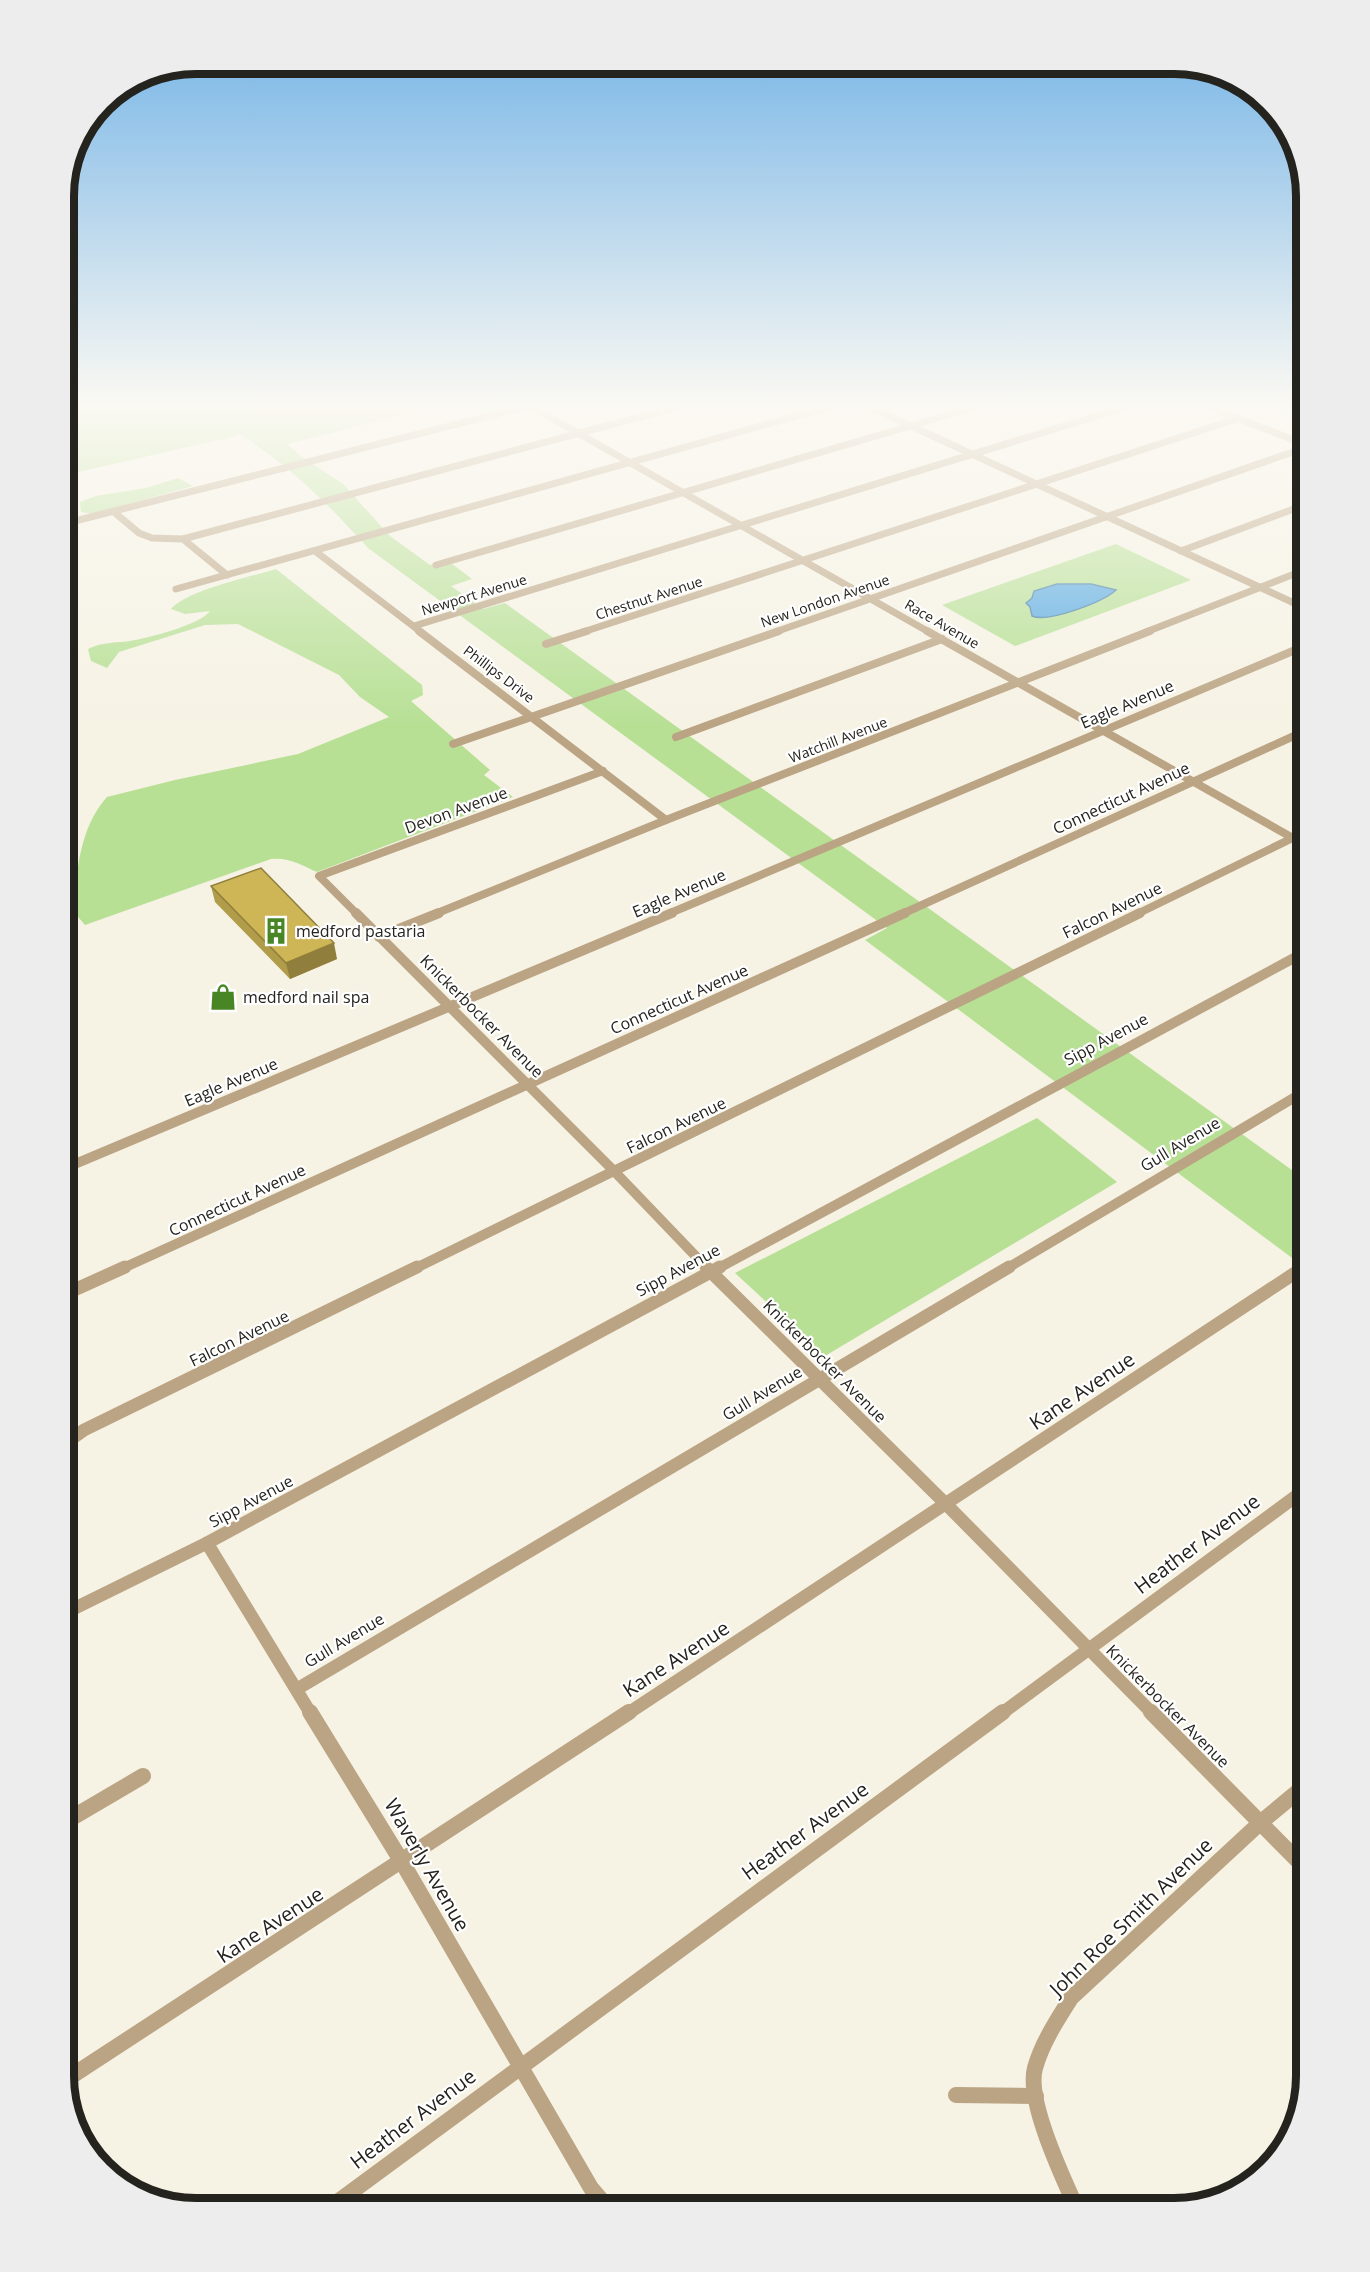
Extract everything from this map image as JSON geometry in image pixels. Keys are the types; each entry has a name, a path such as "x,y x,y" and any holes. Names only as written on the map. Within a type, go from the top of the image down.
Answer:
{"street":[{"path":"74,521 110,513"},
{"path":"115,513 139,534 152,538 183,539 280,513"},
{"path":"176,589 447,513"},
{"path":"436,565 613,513"},
{"name":"Race Avenue","path":"721,513 1296,840"},
{"name":"Newport Avenue","path":"414,626 781,513"},
{"name":"Chestnut Avenue","path":"546,644 947,513"},
{"path":"1099,513 1296,604"},
{"name":"New London Avenue","path":"453,744 1115,513"},
{"path":"1181,551 1283,513"},
{"path":"183,539 227,575"},
{"name":"Phillips Drive","path":"315,550 666,820"},
{"name":"Watchill Avenue","path":"379,937 666,820 1296,573"},
{"path":"676,737 942,639"},
{"name":"Eagle Avenue","path":"74,1164 1296,650"},
{"name":"Connecticut Avenue","path":"74,1290 1296,735"},
{"name":"Devon Avenue","path":"319,876 603,771"},
{"name":"Falcon Avenue","path":"74,1437 84,1430 615,1172 1296,836"},
{"name":"Knickerbocker Avenue","path":"319,876 615,1172 710,1271 821,1378 1296,1859"},
{"name":"Sipp Avenue","path":"74,1609 207,1543 1296,957"},
{"name":"Gull Avenue","path":"297,1689 1296,1097"},
{"name":"Kane Avenue","path":"74,2075 402,1863 1296,1272"},
{"name":"Heather Avenue","path":"343,2198 1296,1496"},
{"name":"Waverly Avenue","path":"207,1543 402,1863 519,2066 591,2188 600,2198"},
{"path":"74,1817 143,1776"},
{"name":"John Roe Smith Avenue","path":"1072,2198 1048,2147 1036,2096 1034,2070 1050,2032 1071,1998 1260,1823 1296,1793"},
{"path":"957,2095 1036,2096"}],"green space":[{"path":"335,513 369,513 390,536 430,565 447,560 472,579 451,586 483,609 505,603 1296,1173 1296,1261 865,940 887,928 368,548"},
{"path":"1116,544 1191,580 1015,646 942,605"},
{"path":"276,569 422,685 423,695 411,701 490,770 484,775 513,797 317,872 289,860 271,859 85,925 74,912 78,866 90,822 107,797 298,754 389,717 360,697 339,675 238,624 205,625 119,652 107,668 91,661 88,649 93,647 161,634 196,621 210,611 185,614 171,609 191,596"},
{"path":"1037,1118 1117,1182 825,1356 735,1273"}],"water":[{"path":"1057,584 1091,584 1116,590 1100,600 1075,610 1050,617 1032,616 1030,607 1026,603 1032,598 1034,591"}],"building":[{"name":"medford pastaria","path":"261,868 334,943 286,963 211,886"}],"place":[{"name":"medford pastaria","path":"276,931"},
{"name":"medford nail spa","path":"223,997"}]}
